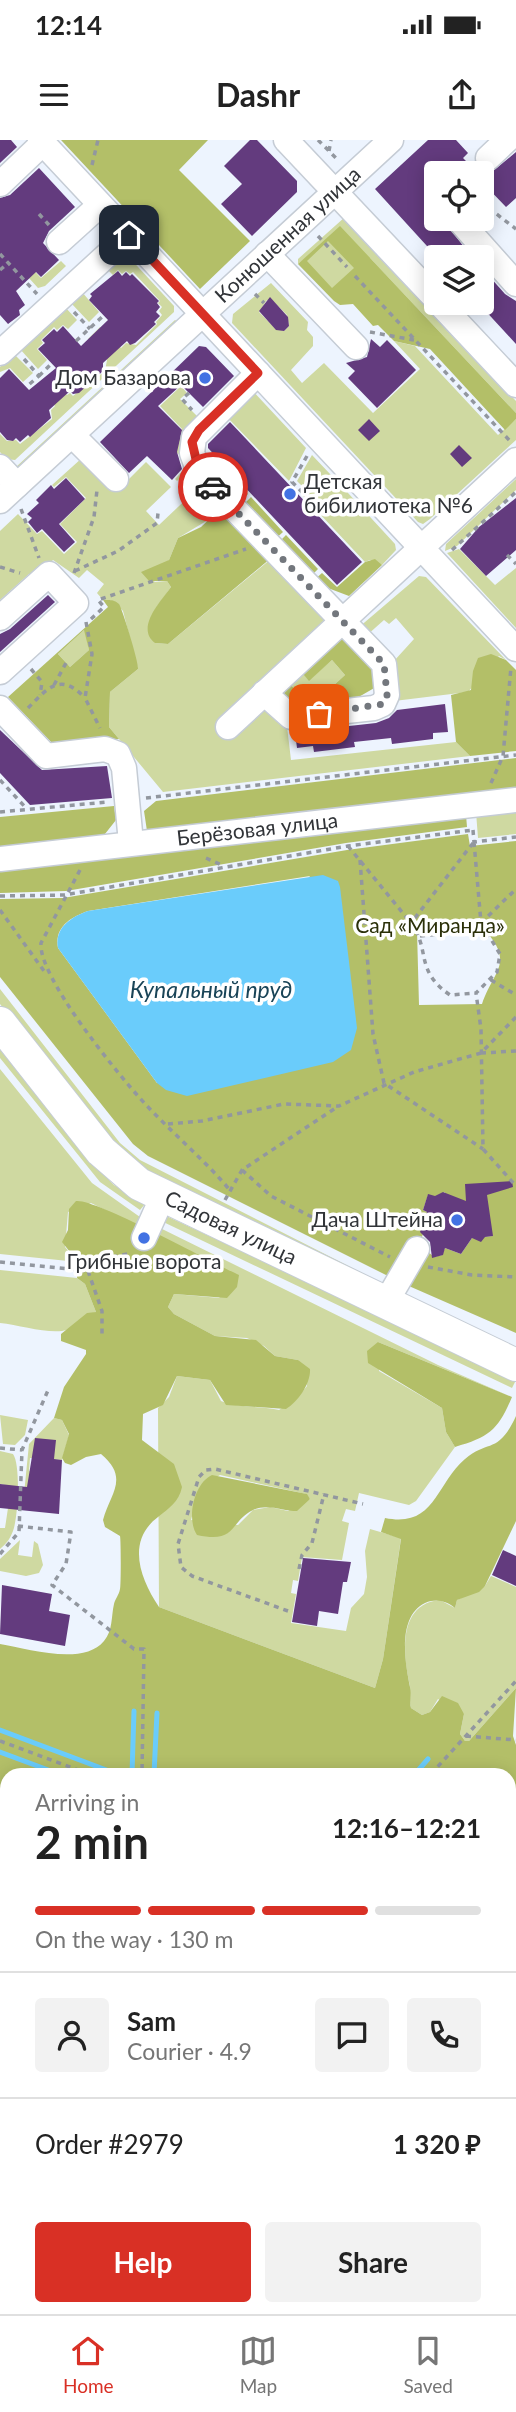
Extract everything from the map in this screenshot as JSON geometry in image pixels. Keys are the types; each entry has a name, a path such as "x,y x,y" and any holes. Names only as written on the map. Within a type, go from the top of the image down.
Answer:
{"main road":[{"name":"Садовая улица","path":"0,1023 114,1164 162,1198 516,1365"}],"street":[{"path":"286,140 424,287"},
{"name":"Конюшенная улица","path":"12,498 72,435 391,140"},
{"path":"488,158 507,140"},
{"path":"0,184 41,142 204,313 421,549 514,655"},
{"path":"59,242 100,205"},
{"path":"469,231 516,284"},
{"path":"12,356 129,235"},
{"path":"267,254 356,347"},
{"path":"450,315 516,385"},
{"path":"258,373 199,430 191,447 199,472 339,624 384,664 387,695 383,704 291,717 264,693"},
{"path":"72,435 116,479"},
{"path":"228,727 516,460"},
{"path":"0,467 12,498"},
{"path":"0,618 63,579 76,603 0,672"},
{"path":"6,715 46,756 87,750 114,751 122,761 131,843"},
{"name":"Берёзовая улица","path":"0,859 131,843 476,810 516,800"},
{"path":"140,1245 162,1198"},
{"path":"385,1304 413,1256"}],"path":[{"path":"90,175 98,140"},
{"path":"318,140 340,162"},
{"path":"329,151 331,140"},
{"path":"494,212 516,229"},
{"path":"317,235 347,267"},
{"path":"0,254 44,302"},
{"path":"0,270 8,262"},
{"path":"355,276 502,433"},
{"path":"253,292 264,303"},
{"path":"66,303 90,329"},
{"path":"76,341 103,316"},
{"path":"335,325 416,341"},
{"path":"12,356 39,376"},
{"path":"26,387 52,363"},
{"path":"311,449 292,482 302,492 336,476"},
{"path":"63,579 94,517 96,460"},
{"path":"458,547 516,492"},
{"path":"12,498 34,548 63,579"},
{"path":"63,579 134,541 157,523 158,513"},
{"path":"85,698 92,654 87,623 104,607 98,600 204,561 268,544"},
{"path":"507,555 516,564"},
{"path":"481,923 474,842 476,810 503,756 514,655"},
{"path":"19,656 41,679 43,687 39,697"},
{"path":"6,715 39,697 54,685 66,663"},
{"path":"54,685 71,686 85,698 114,751"},
{"path":"0,812 516,755"},
{"path":"0,780 27,810"},
{"path":"0,896 64,895 348,846 476,810"},
{"path":"411,923 474,842 516,837"},
{"path":"348,846 420,936 424,965 440,988 450,995 476,993 497,972 500,954 489,936 476,930 420,936"},
{"path":"49,977 40,952 41,943 64,895 94,848"},
{"path":"360,860 373,1034 384,1083 483,1149 516,1186"},
{"path":"476,930 516,889"},
{"path":"0,910 137,1096 229,1189"},
{"path":"491,979 516,995"},
{"path":"476,993 481,1053 483,1149"},
{"path":"481,1053 516,1017"},
{"path":"225,1200 242,1170 339,1106 384,1083 481,1053 516,1051"},
{"path":"166,1124 202,1121 284,1104 339,1106"},
{"path":"242,1170 271,1196 376,1250 413,1256 457,1273 516,1277"},
{"path":"88,1272 97,1260 140,1245"},
{"path":"0,1262 88,1272"},
{"path":"88,1272 102,1311 102,1335"},
{"path":"0,1554 15,1539 19,1526 22,1450 49,1388"},
{"path":"0,1448 22,1450"},
{"path":"288,1611 192,1576 181,1567 178,1544 193,1489 199,1477 210,1469 363,1504"},
{"path":"299,1569 302,1555 312,1543 324,1494"},
{"path":"19,1526 71,1532 66,1564 52,1585 134,1648 144,1649 142,1768"},
{"path":"437,1768 516,1681"},
{"path":"466,1736 516,1740"},
{"path":"0,1741 73,1768"}],"green space":[{"path":"61,140 208,140 179,170 250,241 200,289"},
{"path":"345,217 424,302 424,315 436,315 516,401 516,413 370,258 333,292 303,260 298,264 298,259"},
{"path":"340,226 516,413 516,419 505,430 430,349 394,341 378,325 373,326 353,304 340,305 334,301 298,264","holes":["328,241 354,268 332,288 307,261"]},
{"path":"0,246 14,249 41,278 61,261 66,266 45,286 38,288"},
{"path":"127,255 174,306 174,312 15,460 6,459 0,452 0,434 7,441 16,440 20,444 52,419 51,410 55,406 38,386 49,375 67,395 70,393 73,396 105,371 107,360 88,339 100,327 121,348 126,343 136,345 157,324 162,315 159,311 162,307 158,303 160,301 133,272 130,274 126,271 122,274 118,270 113,275 107,269"},
{"path":"271,283 308,322 307,330 313,337 313,346 291,370 302,383 324,363 373,413 420,369 394,341 415,346 498,435 516,419 516,440 430,519 423,524 418,522 232,323 233,314","holes":["267,300 272,300 287,315 289,326 284,331 274,327 259,312"]},
{"path":"82,292 99,312 89,322 71,303"},
{"path":"65,307 77,320 68,329 63,325 57,330 54,327 41,340 43,343 37,349 47,360 38,369 20,349"},
{"path":"175,320 179,323 19,470 16,467"},
{"path":"14,354 33,373 23,382 10,368 0,372 0,367"},
{"path":"181,386 187,393 180,399 201,420 189,469 177,481 175,479 189,464 173,449 182,429 160,406"},
{"path":"251,389 306,448 289,481 224,414"},
{"path":"312,455 331,475 303,487 297,481"},
{"path":"82,458 116,492 146,462 171,487 146,511 159,525 197,489 205,498 196,507 208,520 178,538 169,560 154,582 167,581 171,587 154,612 152,624 155,643 168,644 272,558 331,620 266,701 286,718 291,760 456,742 470,756 163,792 109,727 110,692 138,669 123,611 114,601 103,600 97,593 104,584 87,570 79,578 53,560 36,576 29,574 0,600 0,531 18,514 37,534 42,531 64,554 77,542 60,524 86,498 66,477 54,487 52,485"},
{"path":"216,461 248,494 236,505 214,473"},
{"path":"516,479 516,490 457,546 445,551 446,544"},
{"path":"337,481 395,544 396,550 382,565 370,560 365,562 303,496"},
{"path":"251,497 283,532 272,542 240,508"},
{"path":"220,509 271,558 168,644 155,643 148,630 149,622 171,587 167,581 149,581 141,572 169,560 178,538 201,527"},
{"path":"286,535 318,569 308,579 276,545"},
{"path":"459,549 495,585 516,568 516,628 447,553"},
{"path":"375,559 382,565 349,596 312,582 322,573 337,587 365,562"},
{"path":"419,576 426,577 506,660 499,656 468,692 394,701 394,661 414,639 396,618 389,624 384,620 366,636 358,628"},
{"path":"103,600 119,604 138,669 110,692 109,727 119,739 54,745 8,697 108,607","holes":["84,630 89,650 70,667 58,654"]},
{"path":"85,629 89,650 70,667 58,654"},
{"path":"342,631 377,668 376,687 343,706 298,713 273,695","holes":["332,660 345,675 321,697 314,689 303,699 291,685 303,674 309,681"]},
{"path":"491,654 506,660 516,670 516,751 470,756 456,742 451,695 471,690 473,671 478,658"},
{"path":"332,660 345,675 321,697 303,699 291,685 303,674 309,680"},
{"path":"516,758 516,792 147,831 144,811 156,801"},
{"path":"114,806 116,820 101,839 0,851 0,817"},
{"path":"516,808 516,834 478,838 476,812"},
{"path":"466,815 467,827 346,843 66,891 0,893 0,867"},
{"path":"468,834 470,846 516,841 516,1333 402,1283 148,1156 133,1144 0,977 0,899 63,898 347,850","holes":["310,876 157,1083 58,948 59,934 65,924 88,911","480,918 482,927 498,949 500,958 496,974 482,1004 419,1005 417,931 420,927","444,1192 493,1236 472,1238 461,1254 445,1248 442,1255 434,1257 425,1249 428,1242 422,1237 424,1230 421,1229 427,1212 423,1210 428,1195 438,1198"]},
{"path":"0,989 120,1143 140,1160 386,1285 383,1291 157,1182 113,1147 0,1004"},
{"path":"0,1044 101,1172 114,1185 145,1204 140,1210 100,1182 0,1058"},
{"path":"0,1069 92,1183 147,1222 144,1229 91,1203 68,1212 65,1247 78,1262 0,1254"},
{"path":"76,1201 87,1203 155,1232 239,1275 237,1287 227,1298 174,1294 168,1307 174,1314 215,1336 256,1340 275,1356 298,1360 310,1369 303,1392 286,1409 226,1405 210,1380 177,1376 163,1405 143,1414 142,1440 174,1464 182,1487 179,1497 148,1527 139,1549 142,1573 159,1607 375,1688 383,1659 401,1539 381,1532 385,1518 414,1517 424,1511 455,1469 473,1453 493,1445 504,1436 516,1416 516,1521 485,1586 479,1592 457,1600 455,1608 441,1601 433,1601 416,1610 407,1629 405,1653 411,1708 422,1715 430,1712 442,1696 458,1703 464,1714 460,1734 465,1741 469,1741 516,1688 513,1736 516,1745 516,1768 0,1768 0,1644 55,1654 83,1653 95,1649 109,1632 120,1586 120,1536 105,1527 103,1520 116,1486 115,1471 101,1454 86,1457 71,1465 65,1463 62,1458 69,1434 62,1420 54,1418 64,1387 86,1354 86,1350 61,1341 61,1334 87,1313 96,1312 85,1284 77,1278 78,1262 62,1242 68,1230 69,1209"},
{"path":"160,1213 516,1380 512,1388 157,1219"},
{"path":"154,1225 438,1365 512,1397 378,1342 379,1371 442,1408 446,1432 455,1447 416,1501 409,1505 359,1493 355,1511 346,1509 342,1521 349,1523 342,1560 302,1557 298,1581 293,1580 291,1593 296,1594 291,1623 346,1631 351,1608 364,1594 367,1577 365,1551 370,1529 401,1538 383,1659 375,1688 159,1607 158,1408 169,1397 177,1376 210,1380 221,1401 279,1410 296,1399 307,1386 298,1360 275,1356 264,1346 247,1338 215,1336 174,1314 168,1307 174,1294 220,1298 154,1234","holes":["220,1475 306,1494 310,1499 288,1511 270,1507 253,1510 238,1525 191,1520 200,1487"]},
{"path":"0,1270 77,1278 85,1284 96,1312 72,1328 62,1331 0,1323"},
{"path":"378,1342 512,1397 497,1425 477,1440 455,1447 446,1432 442,1408 368,1363 367,1351"},
{"path":"0,1415 28,1420 25,1435 15,1445 3,1444"},
{"path":"54,1418 62,1420 69,1435 62,1460 30,1458 29,1471 32,1472 23,1504 29,1444"},
{"path":"0,1451 13,1454 16,1460 18,1492 13,1531 0,1549 0,1528 5,1528 8,1508 5,1485 0,1484"},
{"path":"212,1475 307,1494 310,1499 297,1511 269,1507 253,1510 219,1537 197,1535 192,1520 196,1493"},
{"path":"20,1540 18,1555 32,1557 34,1541 38,1544 43,1565 39,1573 26,1576 0,1571 0,1559"},
{"path":"491,1576 516,1587 516,1688 469,1741 465,1741 460,1734 464,1714 438,1699 430,1712 422,1715 411,1708 406,1633 416,1611 426,1604 440,1600 455,1608 457,1600 485,1586"}],"water":[{"name":"Купальный пруд","path":"323,875 338,881 340,887 357,1028 351,1050 333,1062 187,1096 166,1090 157,1083 58,948 57,941 65,924 88,911"}],"building":[{"path":"0,140 11,140 17,147 0,163"},
{"path":"250,140 257,140 297,181 297,192 252,236 221,204 242,184 224,166"},
{"path":"428,140 456,140 468,153 463,158 466,161 424,161 424,231 451,231 463,245 426,245 375,189"},
{"path":"516,152 516,198 506,207 494,195 494,170"},
{"path":"39,168 75,207 49,231 43,243 59,260 41,277 36,272 16,291 25,305 19,310 20,315 8,324 0,315 0,198 10,195"},
{"path":"118,271 122,276 126,272 130,276 132,274 159,301 157,303 160,307 156,312 160,316 154,322 156,324 135,343 130,345 127,341 103,363 103,371 79,393 73,394 70,391 49,410 51,418 30,437 28,435 20,442 16,438 13,441 7,440 0,432 0,378 9,369 29,390 56,368 38,349 45,343 42,340 54,329 57,332 63,326 81,346 108,320 89,300 92,296 90,294"},
{"path":"494,282 516,301 516,344 489,315 494,315"},
{"path":"270,297 288,317 289,326 284,331 276,330 259,311"},
{"path":"371,339 380,347 387,340 416,370 377,408 348,378 355,371 346,363 367,357"},
{"path":"199,346 206,347 234,376 203,407 181,385 158,406 182,430 177,452 182,469 172,480 147,456 129,473 100,442"},
{"path":"369,419 380,431 369,441 358,430"},
{"path":"230,422 362,562 337,585 208,448 208,444"},
{"path":"459,445 472,458 462,467 450,454"},
{"path":"66,478 85,499 59,524 75,542 64,552 42,529 37,533 28,522 32,518 27,514 39,503 36,500 51,485 54,489"},
{"path":"516,498 516,550 486,576 460,549 479,527"},
{"path":"48,595 55,602 0,652 0,634 10,629"},
{"path":"445,704 448,732 433,733 433,739 392,744 391,738 354,742 355,747 314,752 313,746 297,748 295,732 376,723 389,718 397,710"},
{"path":"0,730 42,770 107,766 112,798 30,805 0,773"},
{"name":"Дача Штейна","path":"512,1181 513,1187 487,1195 493,1236 485,1237 481,1242 472,1238 461,1254 445,1248 443,1255 432,1258 430,1242 420,1232 427,1212 423,1210 428,1194 435,1196 443,1192 466,1201 465,1184"},
{"path":"35,1438 56,1440 54,1459 62,1460 59,1514 0,1508 0,1484 27,1487"},
{"path":"503,1550 516,1556 516,1586 492,1575"},
{"path":"303,1558 351,1562 347,1582 343,1582 338,1614 319,1611 317,1626 292,1622"},
{"path":"2,1585 52,1594 49,1611 70,1615 65,1646 0,1634"}],"waterway":[{"path":"132,1768 134,1711"},
{"path":"154,1768 157,1713"},
{"path":"0,1730 101,1768"},
{"path":"0,1752 43,1768"},
{"path":"420,1768 428,1759"}],"way so far":[{"path":"213,487 384,664 387,699 383,704 374,708 319,714"}],"place":[{"name":"Дом Базарова","path":"205,378"},
{"name":"Детская бибилиотека №6","path":"290,494"},
{"name":"Дача Штейна","path":"457,1220"},
{"name":"Грибные ворота","path":"144,1238"}],"route":[{"path":"129,235 258,373 199,430 192,442 192,453 199,472 213,487"}],"park label":[{"name":"Сад «Миранда»","path":"430,926"}]}
